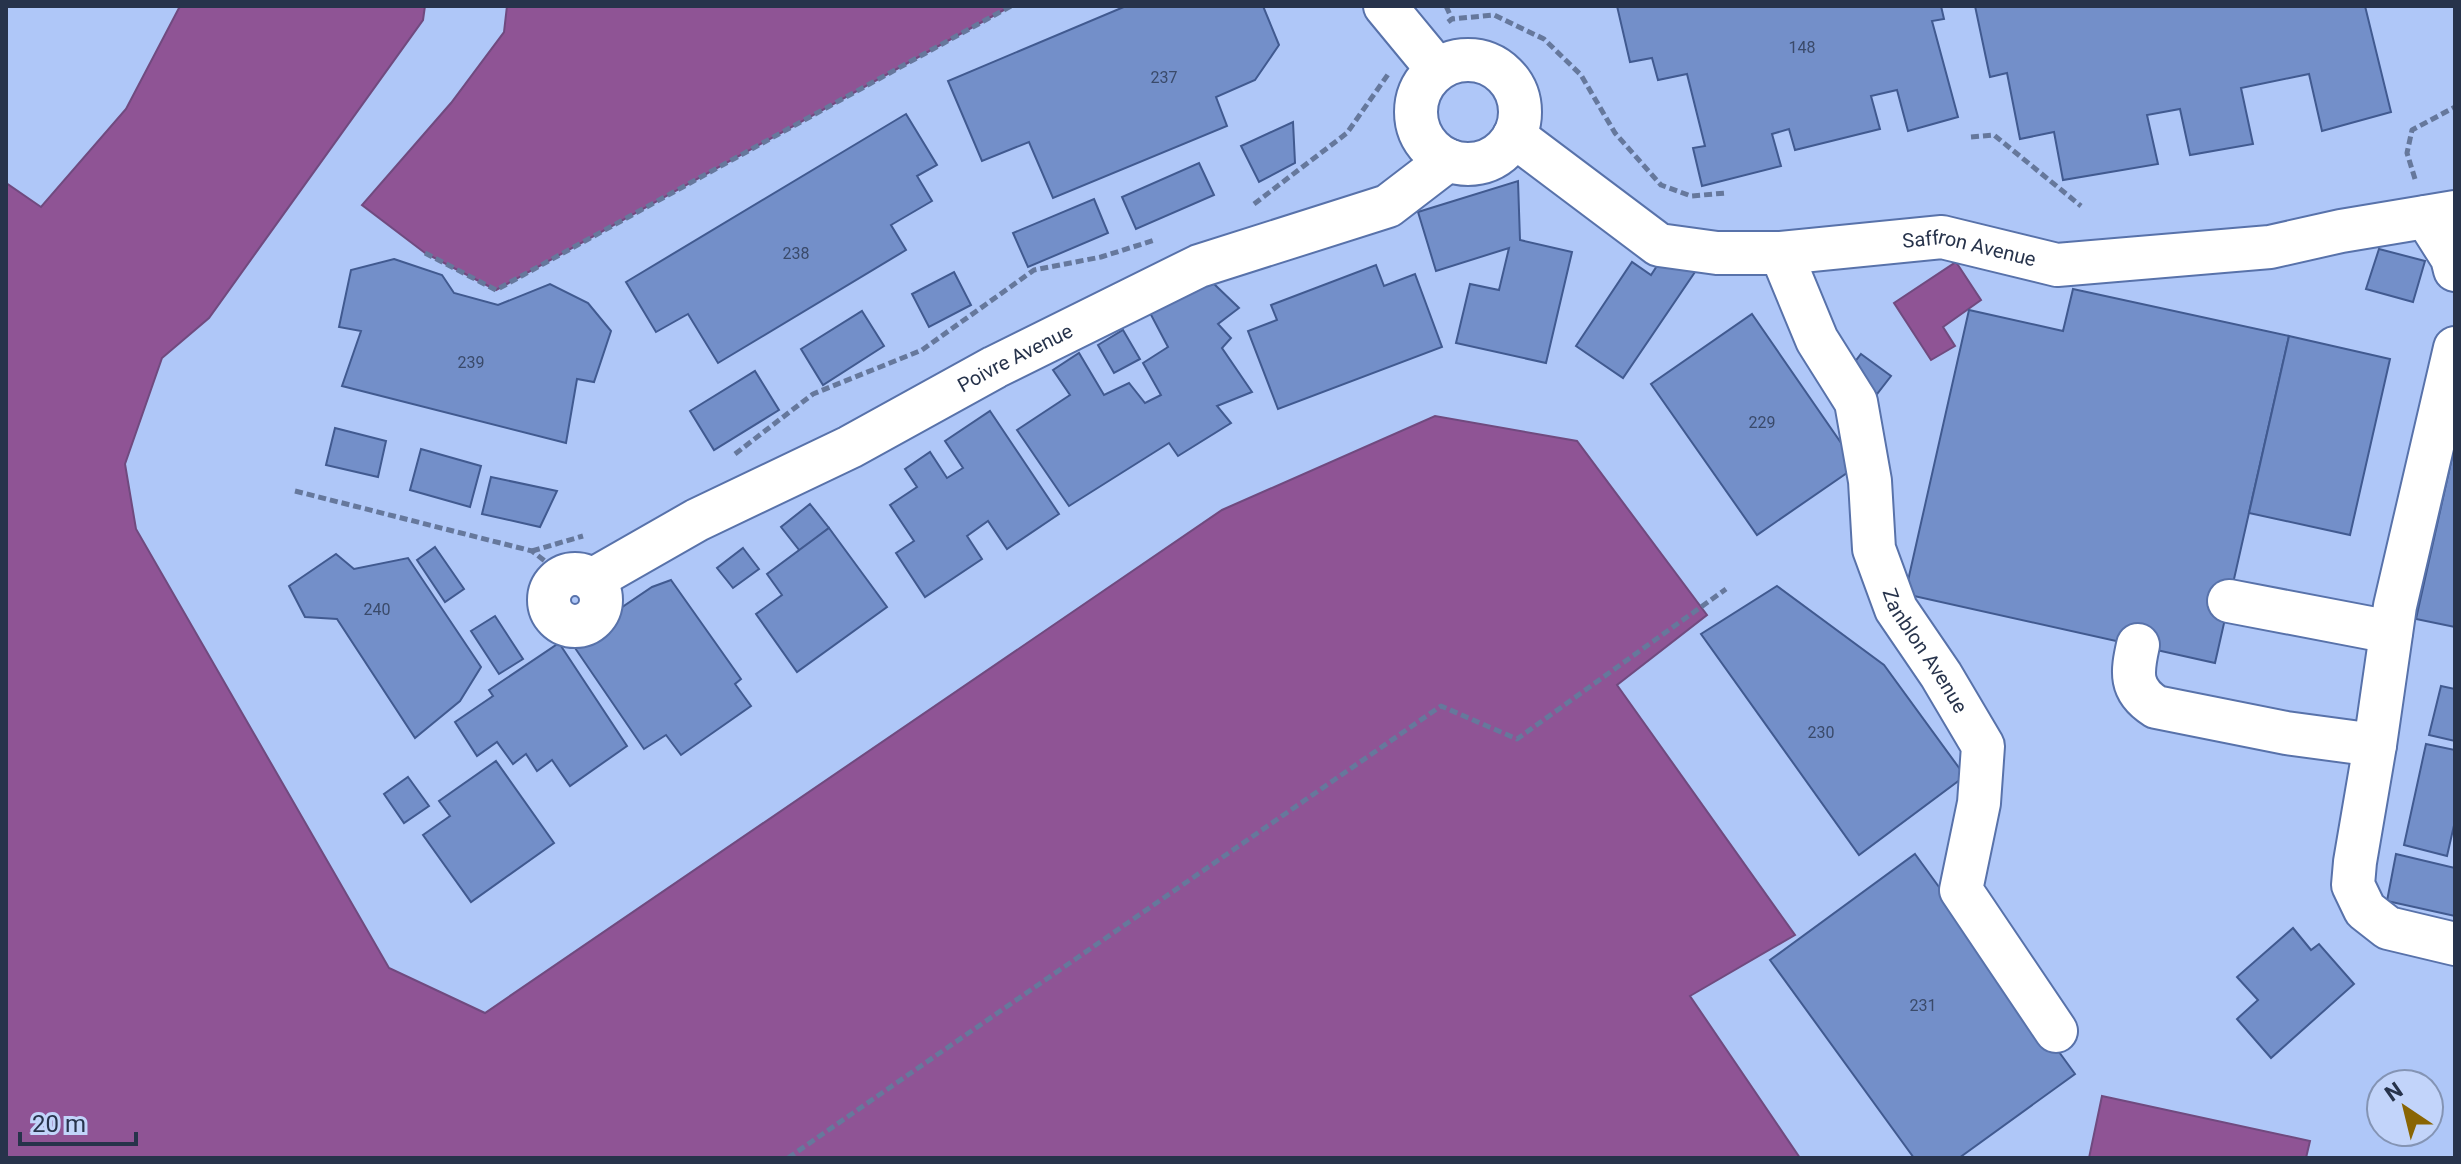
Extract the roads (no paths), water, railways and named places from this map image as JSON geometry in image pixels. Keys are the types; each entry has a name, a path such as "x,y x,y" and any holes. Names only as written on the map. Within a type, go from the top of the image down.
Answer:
{"street":[{"path":"1385,6 1427,58 1426,81 1418,95 1415,111 1417,126 1434,152 1448,160 1478,163 1493,158 1505,149 1520,120 1520,102 1514,85 1503,72 1487,63 1470,59 1453,62 1427,58"},
{"name":"Saffron Avenue","path":"1514,136 1659,245 1717,253 1781,253 1942,237 2057,265 2270,247 2440,214"},
{"name":"Poivre Avenue","path":"579,578 850,447 995,367 1199,266 1388,206 1448,160"},
{"path":"2440,214 2455,270"},
{"name":"Zanblon Avenue","path":"1781,253 1817,340 1856,402 1870,481 1874,549 1896,609 1941,675 1983,746 1979,803 1961,890 2056,1031"},
{"path":"2455,348 2391,632 2353,885 2365,910 2388,928 2455,944"},
{"path":"2229,601 2391,632"},
{"path":"2138,645 2132,671 2134,680 2142,695 2156,707 2286,733 2375,745"}]}
